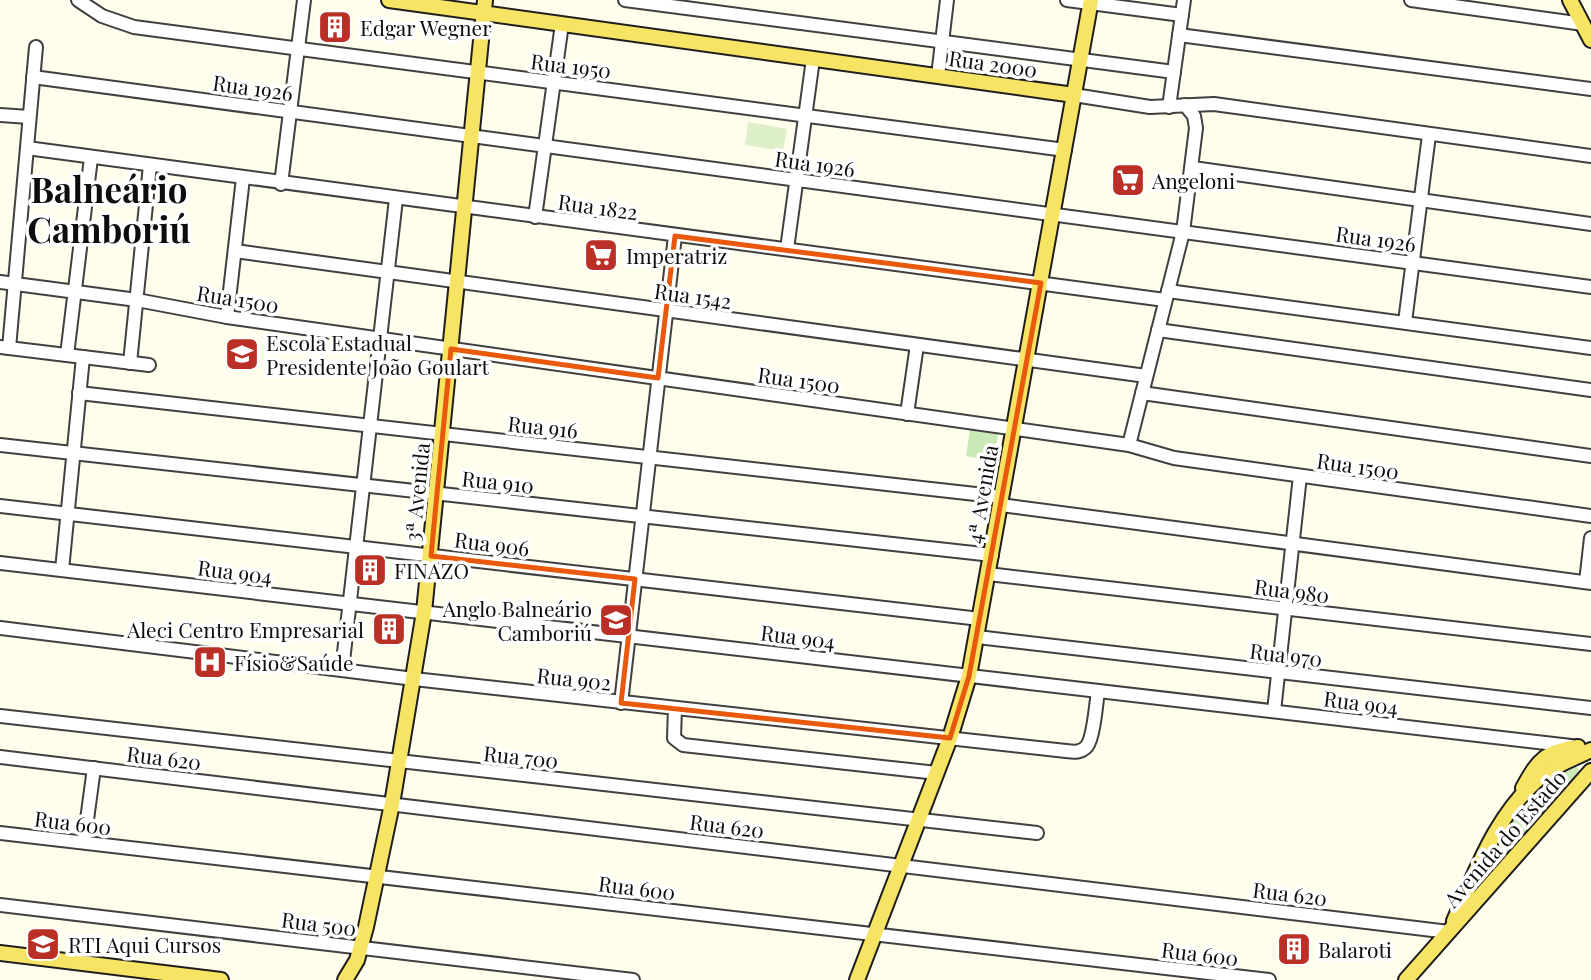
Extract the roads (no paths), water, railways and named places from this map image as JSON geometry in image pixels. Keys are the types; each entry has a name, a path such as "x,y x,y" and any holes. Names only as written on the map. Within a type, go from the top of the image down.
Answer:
{"main road":[{"name":"Rua 2000","path":"389,0 485,7 562,24 1074,96"},
{"path":"1570,0 1591,40"},
{"name":"4ª Avenida","path":"857,980 937,773 970,676 1091,2"},
{"name":"3ª Avenida","path":"345,980 361,947 377,876 400,761 424,612 485,7"},
{"name":"Avenida do Estado","path":"1449,932 1483,855 1513,808 1544,775 1587,748"},
{"name":"Avenida do Estado","path":"1406,980 1591,771"},
{"path":"0,953 221,980"}],"street":[{"name":"Rua 1950","path":"78,0 102,16 134,27 1065,150"},
{"path":"281,184 304,0"},
{"path":"625,0 682,4 1174,72"},
{"path":"938,76 947,0"},
{"path":"1067,0 1182,15"},
{"path":"1169,107 1184,0"},
{"path":"1411,0 1583,24"},
{"path":"535,217 562,24"},
{"path":"1179,35 1591,89"},
{"path":"36,47 14,284 4,347 149,365"},
{"path":"787,249 813,59"},
{"name":"Rua 1926","path":"33,77 1591,287"},
{"name":"Rua 2000","path":"1074,96 1150,107 1214,104 1591,156"},
{"path":"1129,445 1183,232 1196,128 1194,116 1185,105"},
{"path":"0,115 29,117"},
{"path":"1405,322 1429,135"},
{"name":"Rua 1822","path":"27,148 281,184 1041,283 1405,322 1591,348"},
{"path":"67,355 91,158"},
{"path":"130,363 150,165"},
{"path":"1192,168 1591,225"},
{"path":"227,317 243,178"},
{"path":"342,670 396,199"},
{"path":"621,702 675,236"},
{"name":"Rua 1542","path":"235,251 1146,376"},
{"name":"Rua 1500","path":"0,282 137,300 227,317 1129,445 1174,458 1591,516"},
{"path":"1158,330 1591,390"},
{"path":"907,414 917,345"},
{"path":"62,570 83,357"},
{"name":"Rua 916","path":"79,393 649,457 1001,501 1293,544 1588,582"},
{"path":"1142,393 1591,456"},
{"name":"Rua 910","path":"0,445 992,555"},
{"path":"1274,711 1300,476"},
{"name":"Rua 906","path":"0,506 980,619"},
{"path":"1588,582 1591,538"},
{"name":"Rua 904","path":"0,563 1587,748"},
{"name":"Rua 980","path":"988,574 1591,644"},
{"name":"Rua 902","path":"0,628 414,679 1077,752 1086,748 1090,740 1098,691"},
{"name":"Rua 970","path":"977,637 1591,708"},
{"path":"675,708 674,738 683,745 937,773"},
{"name":"Rua 700","path":"0,716 1037,834"},
{"name":"Rua 620","path":"0,757 1449,932"},
{"path":"84,842 94,768"},
{"name":"Rua 600","path":"0,832 1269,980"},
{"name":"Rua 500","path":"0,905 633,980"}],"place":[{"name":"Edgar Wegner","path":"335,27"},
{"name":"Angeloni","path":"1128,180"},
{"name":"Imperatriz","path":"601,255"},
{"name":"Escola Estadual Presidente João Goulart","path":"242,354"},
{"name":"FINAZO","path":"370,570"},
{"name":"Anglo Balneário Camboriú","path":"616,620"},
{"name":"Aleci Centro Empresarial","path":"389,629"},
{"name":"Físio&Saúde","path":"210,662"},
{"name":"RTI Aqui Cursos","path":"43,944"},
{"name":"Balaroti","path":"1294,949"}],"district":[{"name":"Balneário Camboriú","path":"109,208"}]}
